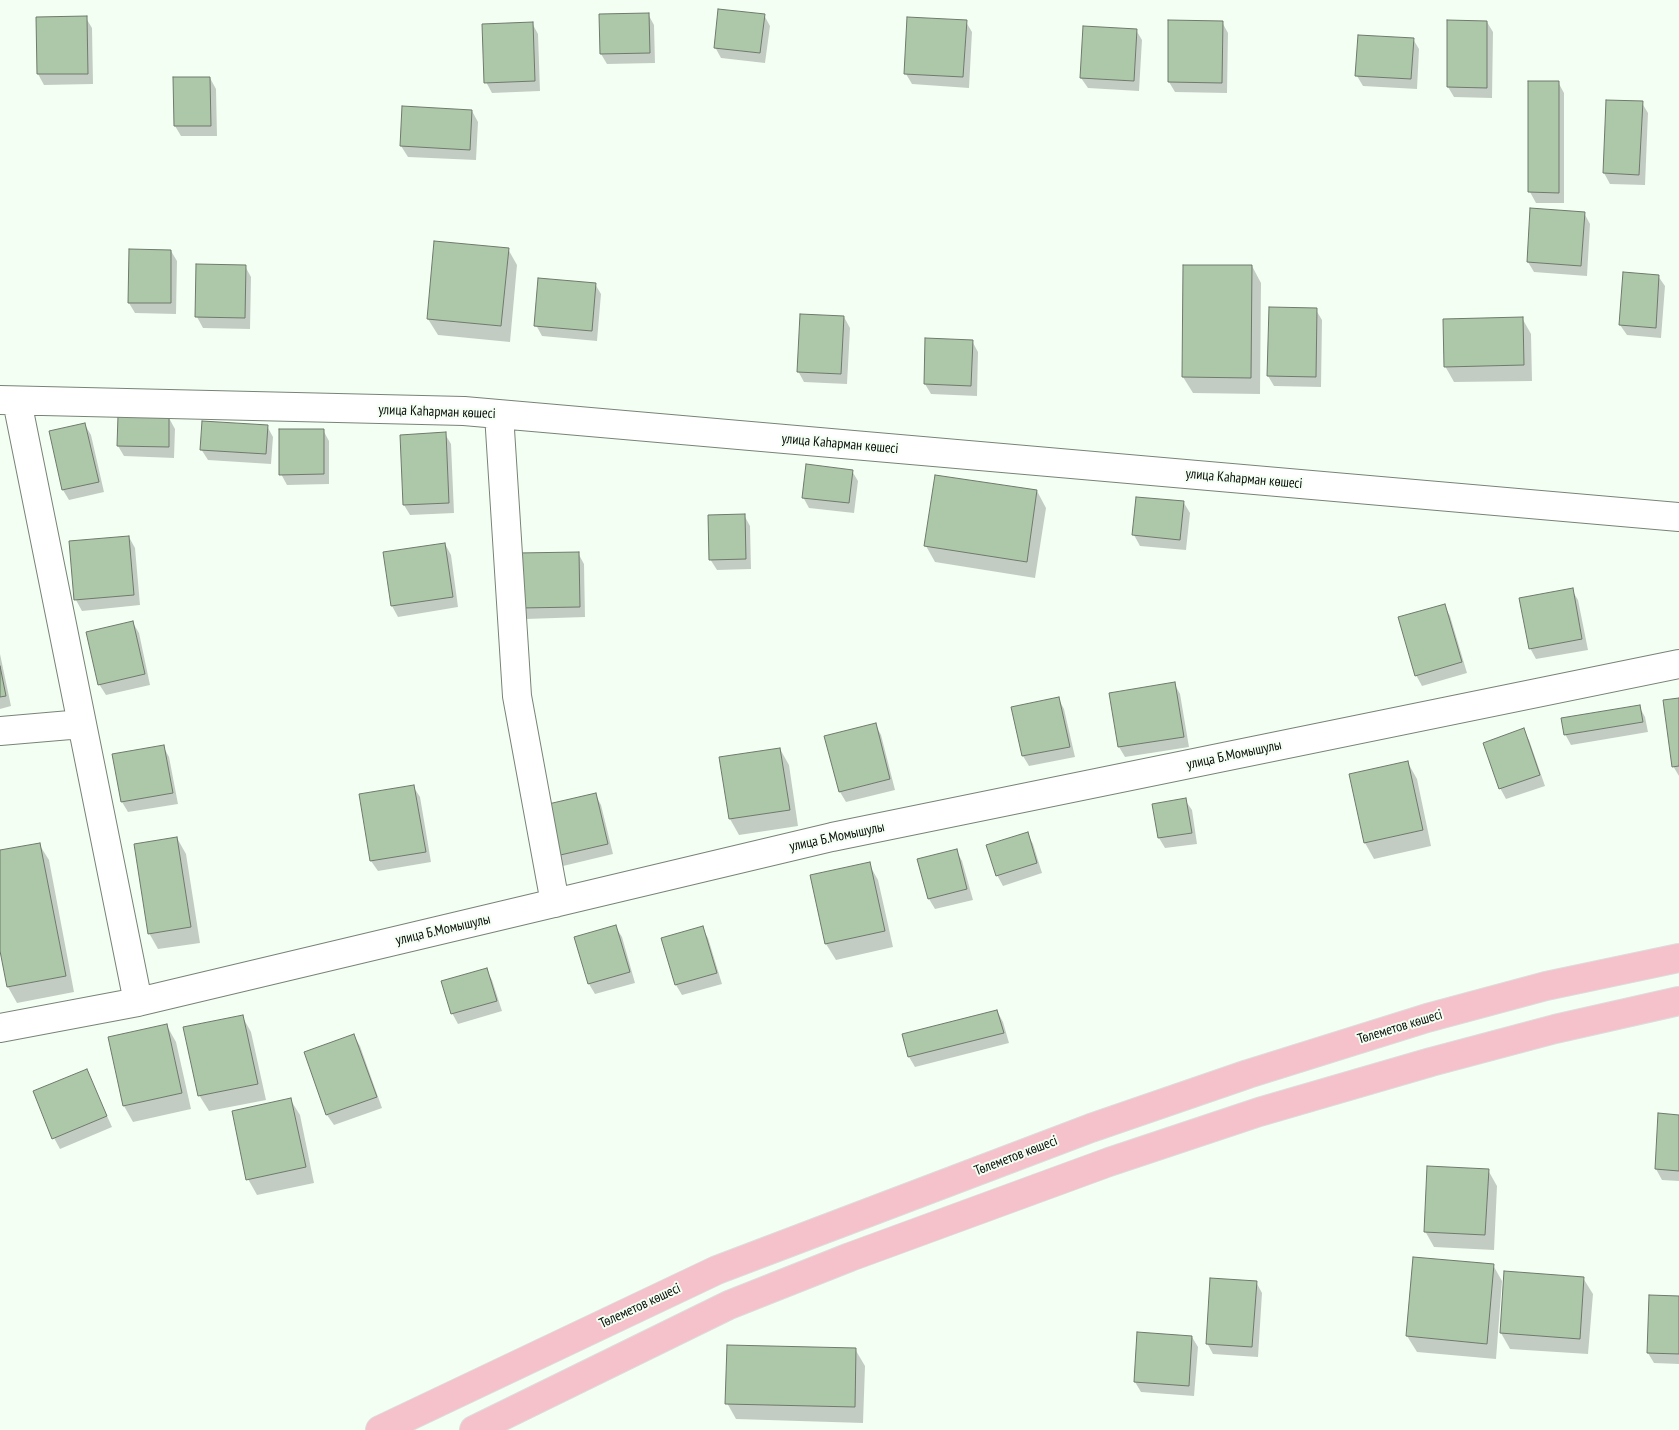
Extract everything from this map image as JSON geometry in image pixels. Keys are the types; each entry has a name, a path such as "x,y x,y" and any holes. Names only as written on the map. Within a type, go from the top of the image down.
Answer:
{"main road":[{"name":"Төлеметов көшесі","path":"380,1430 717,1270 1091,1128 1248,1074 1427,1018 1546,986 1679,958"},
{"path":"474,1430 729,1305 850,1257 1109,1162 1260,1112 1431,1062 1554,1029 1679,1001"}],"street":[{"name":"улица Каһарман көшесі","path":"8,401 499,414 1679,517"},
{"path":"8,401 82,724 138,1002"},
{"path":"499,414 517,696 555,903"},
{"name":"улица Б.Момышулы","path":"0,1028 138,1002 832,837 1679,664"},
{"path":"0,731 82,724"}],"building":[{"path":"718,9 765,14 760,53 714,48"},
{"path":"649,13 650,53 600,54 599,14"},
{"path":"87,16 88,74 37,74 36,17"},
{"path":"907,17 967,20 963,77 904,74"},
{"path":"1168,20 1223,21 1222,83 1168,82"},
{"path":"1447,20 1487,21 1487,88 1447,87"},
{"path":"533,22 535,81 484,83 482,24"},
{"path":"1083,26 1137,29 1134,81 1080,78"},
{"path":"1358,35 1414,38 1411,79 1355,76"},
{"path":"173,77 210,77 211,126 174,126"},
{"path":"1528,81 1559,81 1559,193 1528,192"},
{"path":"1606,100 1643,101 1639,175 1603,173"},
{"path":"402,106 472,110 470,150 400,146"},
{"path":"1530,208 1585,212 1581,266 1527,262"},
{"path":"434,241 509,248 501,326 427,319"},
{"path":"129,249 171,250 171,303 128,303"},
{"path":"196,264 246,265 245,318 195,317"},
{"path":"1183,265 1252,265 1251,378 1182,377"},
{"path":"1623,272 1659,275 1656,328 1619,325"},
{"path":"538,278 596,283 592,331 534,326"},
{"path":"1269,307 1317,308 1316,377 1267,376"},
{"path":"800,314 844,316 841,374 797,372"},
{"path":"1523,317 1524,365 1444,367 1443,319"},
{"path":"925,338 973,340 971,386 924,384"},
{"path":"118,416 169,417 169,447 117,446"},
{"path":"202,421 268,425 266,454 200,450"},
{"path":"85,423 99,482 62,490 49,431"},
{"path":"279,429 324,429 324,474 279,475"},
{"path":"446,432 449,503 403,505 400,435"},
{"path":"806,464 853,470 849,503 802,498"},
{"path":"935,475 1037,490 1027,562 924,546"},
{"path":"1136,497 1184,501 1180,540 1132,535"},
{"path":"745,514 746,559 709,560 708,515"},
{"path":"129,536 134,595 74,600 69,541"},
{"path":"445,543 453,597 391,606 383,552"},
{"path":"579,552 580,607 519,608 518,553"},
{"path":"1573,588 1582,639 1529,649 1519,598"},
{"path":"1445,604 1462,662 1415,676 1398,617"},
{"path":"133,621 145,674 98,685 86,632"},
{"path":"0,666 6,696 0,697"},
{"path":"1175,682 1184,737 1118,747 1109,693"},
{"path":"1059,697 1070,747 1022,756 1011,707"},
{"path":"1679,698 1679,766 1672,767 1663,700"},
{"path":"1640,705 1643,722 1564,735 1561,718"},
{"path":"876,723 890,779 839,792 824,736"},
{"path":"1524,728 1540,775 1499,789 1483,743"},
{"path":"164,745 173,793 121,802 112,754"},
{"path":"780,748 790,810 729,819 719,757"},
{"path":"1408,761 1423,830 1364,843 1349,774"},
{"path":"414,785 426,852 370,861 359,794"},
{"path":"596,793 608,844 556,856 544,805"},
{"path":"1186,798 1192,833 1158,838 1152,804"},
{"path":"1028,832 1037,863 996,876 986,845"},
{"path":"177,837 191,927 148,934 134,844"},
{"path":"40,843 66,976 7,987 0,951 0,850"},
{"path":"957,849 967,889 928,899 917,859"},
{"path":"870,862 885,931 825,944 810,875"},
{"path":"616,925 630,972 588,984 574,937"},
{"path":"703,926 717,973 675,985 661,938"},
{"path":"487,968 497,1001 451,1014 441,981"},
{"path":"997,1010 1004,1033 908,1057 902,1034"},
{"path":"243,1015 258,1084 198,1096 183,1027"},
{"path":"167,1024 182,1093 123,1106 108,1037"},
{"path":"354,1034 377,1097 326,1115 304,1052"},
{"path":"87,1069 107,1116 52,1139 33,1091"},
{"path":"291,1098 306,1167 246,1180 232,1111"},
{"path":"1658,1113 1679,1115 1679,1171 1655,1169"},
{"path":"1427,1166 1489,1169 1485,1235 1424,1232"},
{"path":"1413,1257 1494,1264 1487,1344 1406,1336"},
{"path":"1504,1271 1584,1277 1580,1339 1500,1333"},
{"path":"1210,1278 1257,1281 1252,1347 1206,1344"},
{"path":"1649,1295 1679,1296 1679,1354 1647,1353"},
{"path":"1137,1332 1192,1336 1189,1386 1134,1382"},
{"path":"727,1345 856,1348 855,1407 725,1404"}]}
